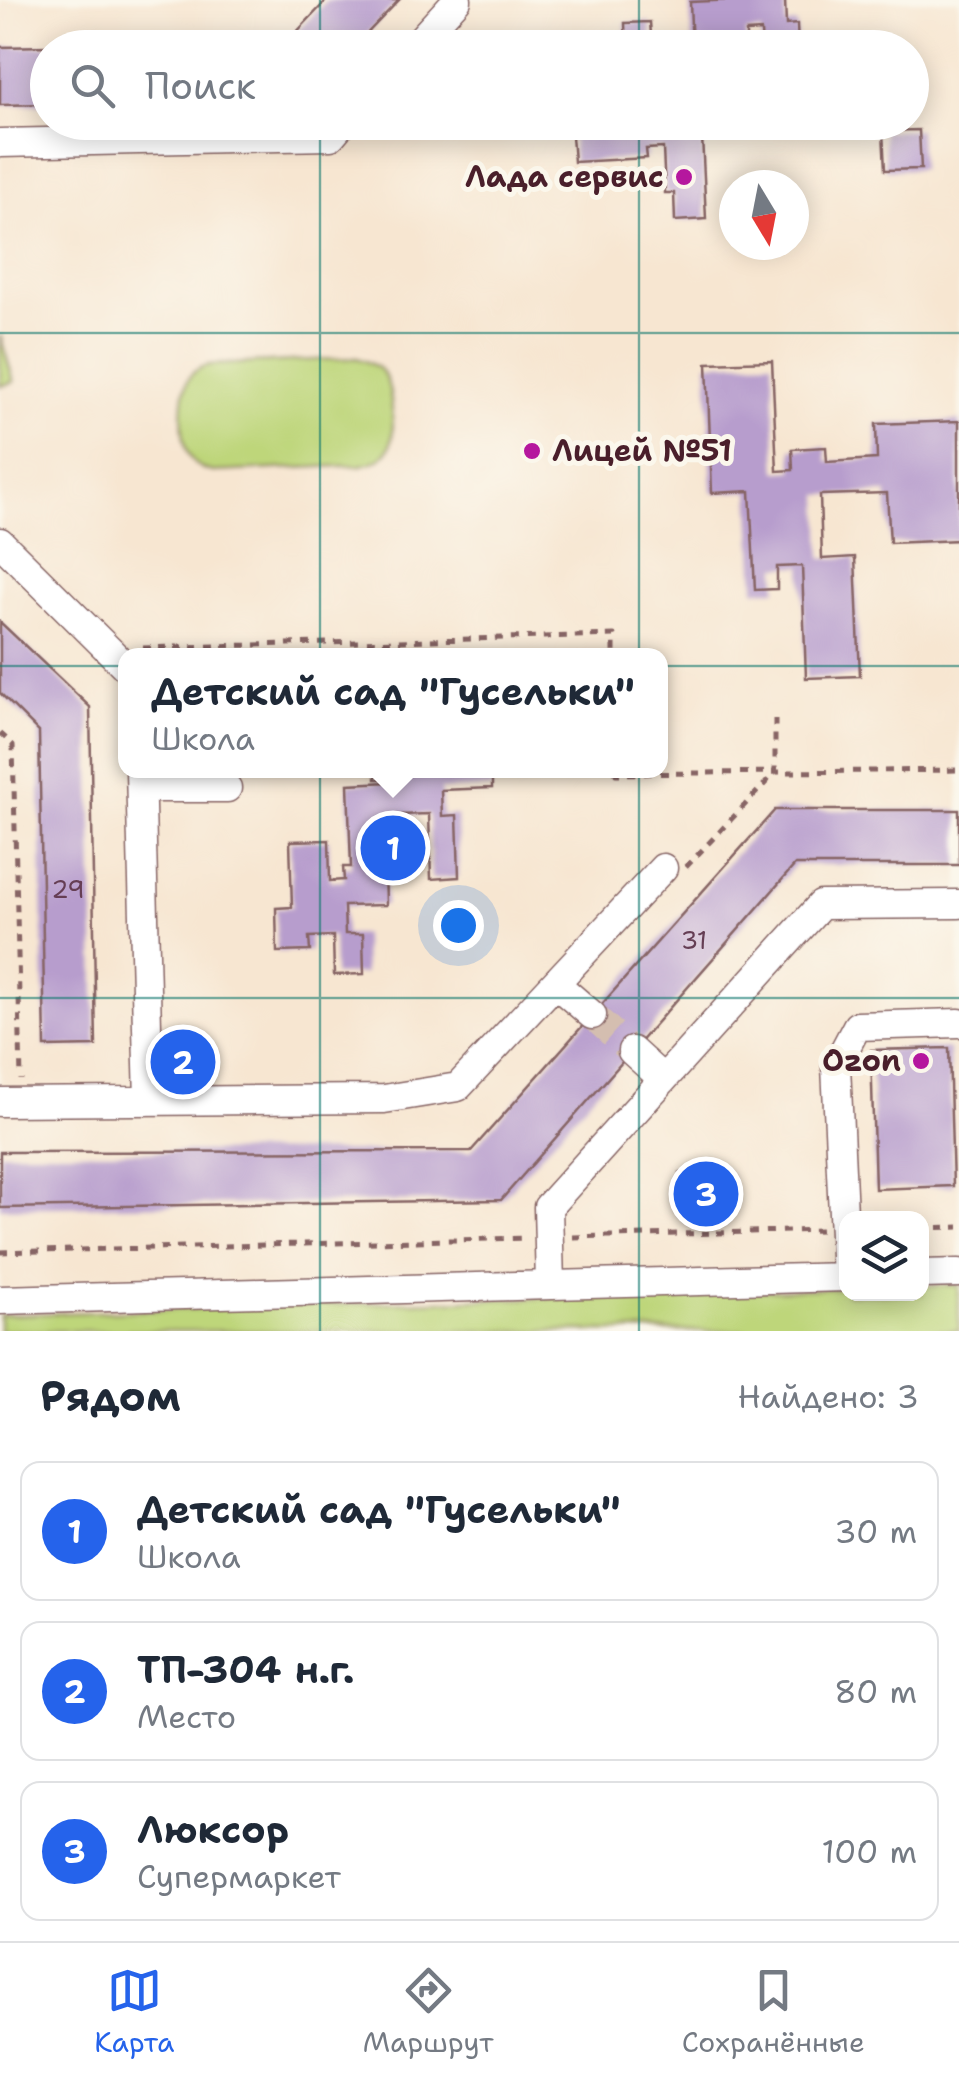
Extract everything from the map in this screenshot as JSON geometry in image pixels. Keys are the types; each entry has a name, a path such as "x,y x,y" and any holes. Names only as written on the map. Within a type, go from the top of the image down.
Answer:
{"street":[{"path":"430,30 457,0"},
{"path":"0,143 141,140"},
{"path":"0,542 117,658"},
{"path":"148,1100 140,779 227,788"},
{"path":"0,1102 384,1099 458,1088 673,869"},
{"path":"550,1285 548,1206 821,905 959,904"},
{"path":"556,984 592,1015"},
{"path":"843,1211 836,1066 857,1026 959,1023"},
{"path":"632,1051 664,1078"},
{"path":"929,1274 959,1273"},
{"path":"0,1300 839,1277"}],"path":[{"path":"333,648 614,635 614,648"},
{"path":"673,869 774,773 775,719"},
{"path":"0,733 12,745 21,1080"},
{"path":"668,774 959,770"},
{"path":"929,1228 959,1227"},
{"path":"0,1252 839,1230"}],"green space":[{"path":"0,335 14,382 0,386"},
{"path":"357,358 381,370 389,389 391,444 380,459 362,465 213,472 198,466 190,457 183,435 183,399 188,379 198,369 208,365"},
{"path":"959,1285 959,1331 0,1331 0,1315 839,1288 839,1301 929,1301 929,1286"}],"building":[{"path":"327,0 399,0 370,30 299,30"},
{"path":"785,0 786,25 797,24 797,30 691,30 690,2"},
{"path":"650,22 651,30 625,30 625,23"},
{"path":"30,46 30,104 0,105 0,47"},
{"name":"Лада сервис","path":"572,140 702,140 706,219 675,221 674,193 665,193 663,148 646,149 647,158 574,162"},
{"path":"883,140 920,140 921,169 885,170"},
{"path":"772,361 777,471 793,470 792,449 826,447 827,462 877,459 876,424 959,421 959,540 890,543 887,493 820,495 822,559 855,557 860,676 806,678 802,566 777,567 777,589 755,590 750,491 712,493 707,363"},
{"path":"0,622 90,707 96,1046 45,1047 39,732 0,693"},
{"path":"492,778 492,788 441,790 442,816 457,815 459,877 431,879 429,814 397,815 398,826 384,826 386,905 344,906 345,934 363,934 364,974 334,975 333,936 309,937 310,951 277,952 276,908 292,907 290,841 329,840 330,881 344,880 343,867 351,867 348,784 390,782 376,779"},
{"path":"775,810 959,810 959,865 795,865 501,1200 0,1208 0,1152 471,1151"},
{"path":"200,1048 200,1075 166,1076 166,1049"},
{"path":"949,1048 953,1186 875,1189 871,1050"},
{"path":"680,1173 731,1173 732,1215 681,1216"}],"tunnel":[{"path":"592,1015 632,1051"}],"place":[{"name":"Лада сервис","path":"684,177"},
{"name":"Лицей №51","path":"532,451"},
{"name":"Детский сад \"Гусельки\"","path":"393,848"},
{"name":"Ozon","path":"921,1061"},
{"name":"ТП-304 н.г.","path":"183,1062"},
{"name":"Люксор","path":"706,1194"}]}
